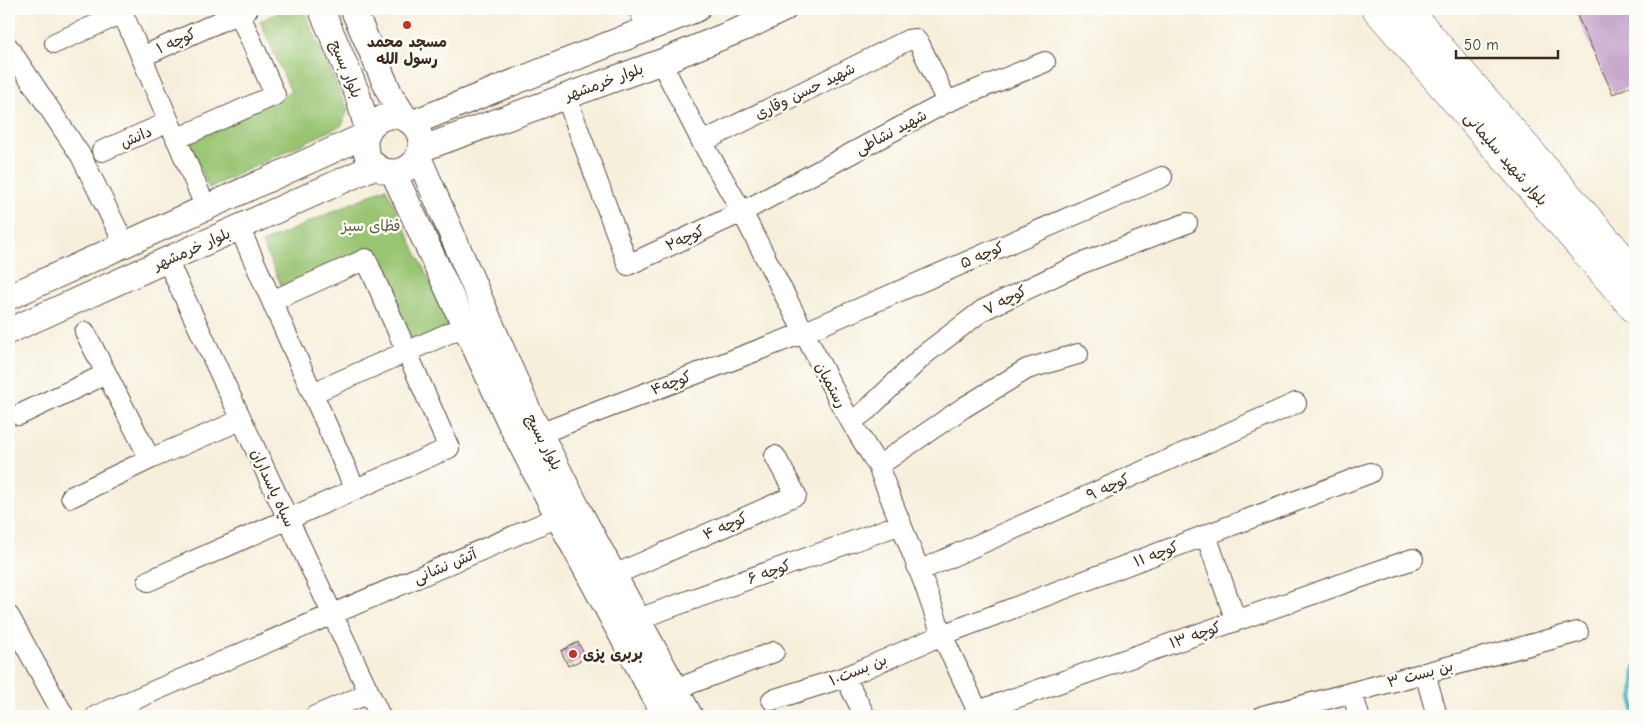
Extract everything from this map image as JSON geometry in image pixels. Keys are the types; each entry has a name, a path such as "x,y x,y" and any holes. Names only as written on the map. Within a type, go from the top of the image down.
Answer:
{"highway":[{"name":"بلوار شهید سلیمانی","path":"1376,9 1635,310"},
{"name":"بلوار شهید سلیمانی","path":"1407,9 1635,272"}],"main road":[{"name":"بلوار بسیج","path":"321,9 357,94 367,133"},
{"name":"بلوار بسیج","path":"353,9 390,94 409,121"},
{"name":"بلوار خرمشهر","path":"409,121 644,19 697,9"},
{"name":"بلوار خرمشهر","path":"420,153 566,96 661,62 749,26 784,9"},
{"path":"644,19 661,62"},
{"path":"9,297 367,133 380,119 398,116 409,121 418,131 421,140 420,153 408,168 384,169 366,152 367,133"},
{"name":"بلوار بسیج","path":"420,153 539,434 568,514 614,575 690,716"},
{"name":"بلوار بسیج","path":"384,169 465,326 568,514 665,716"},
{"name":"بلوار خرمشهر","path":"9,331 240,227 384,169"},
{"path":"99,256 113,284"}],"street":[{"path":"55,43 122,11 206,208"},
{"name":"کوچه ۱","path":"141,56 243,11"},
{"name":"دانش","path":"102,151 173,131 275,95 243,11"},
{"name":"شهید حسن وقاری","path":"702,142 908,40 915,40 920,45 947,102"},
{"path":"9,48 82,156 125,244"},
{"name":"رستمیان","path":"661,62 702,142 742,212 803,333 851,422 878,466 942,635 979,714"},
{"name":"شهید نشاطی","path":"742,212 947,102 1045,62"},
{"name":"کوچه۲","path":"566,96 628,265 742,212"},
{"name":"کوچه ۵","path":"803,333 1162,178"},
{"name":"کوچه ۷","path":"851,422 868,410 925,354 984,310 1080,264 1187,223"},
{"path":"240,227 355,489"},
{"path":"148,581 449,448 366,259 272,301"},
{"name":"سپاه پاسداران","path":"167,260 380,716"},
{"path":"313,394 465,326"},
{"path":"85,332 150,459"},
{"name":"کوچه۴","path":"539,434 803,333"},
{"path":"878,466 963,408 1027,369 1078,354"},
{"path":"19,415 106,374"},
{"name":"کوچه ۹","path":"919,571 1296,403"},
{"path":"71,497 150,459 241,420"},
{"name":"کوچه ۴","path":"614,575 796,496 775,456"},
{"name":"کوچه ۱۱","path":"942,635 1370,473"},
{"name":"آتش نشانی","path":"96,716 568,514"},
{"name":"کوچه ۶","path":"638,619 901,524"},
{"path":"1206,535 1236,621"},
{"name":"کوچه ۱۳","path":"979,714 1413,558"},
{"path":"9,616 64,716"},
{"name":"بن بست ۳","path":"1263,716 1578,632"},
{"name":"بن بست۱۰","path":"772,700 845,677 942,635"},
{"path":"676,689 774,652"},
{"path":"1425,673 1437,716"},
{"path":"845,677 865,716"},
{"path":"1352,692 1359,716"},
{"path":"315,716 369,693"}],"green space":[{"path":"287,9 303,9 348,110 342,125 209,188 187,138 291,92 260,21"},
{"name":"فظای سبز","path":"386,188 451,327 413,342 371,256 282,287 262,243"}],"building":[{"path":"1574,9 1635,9 1635,84 1613,94"},
{"name":"بربری پزی","path":"578,642 586,658 568,666 561,651"}],"waterway":[{"path":"1634,716 1635,667"}],"place":[{"name":"مسجد محمد رسول الله","path":"407,25"},
{"name":"بربری پزی","path":"573,654"}]}
